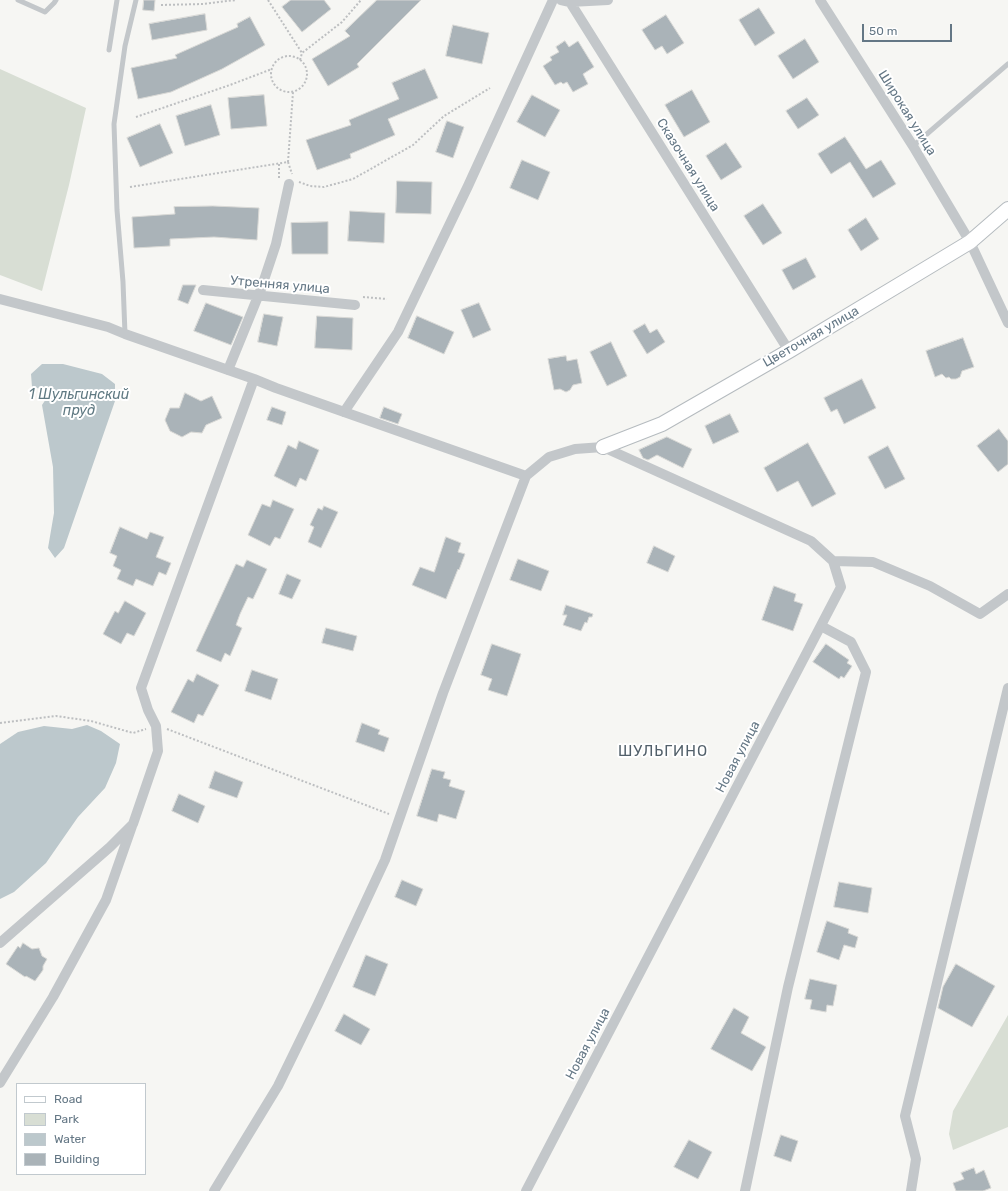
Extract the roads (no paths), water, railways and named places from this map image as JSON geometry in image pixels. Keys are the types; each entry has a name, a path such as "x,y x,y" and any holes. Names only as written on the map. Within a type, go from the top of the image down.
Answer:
{"street":[{"path":"344,412 398,332 468,186 553,0"},
{"path":"565,1 608,0"},
{"name":"Широкая улица","path":"820,0 913,146 970,242 1008,323"},
{"name":"Сказочная улица","path":"565,1 789,350"},
{"path":"228,370 259,296 294,181"},
{"name":"Цветочная улица","path":"603,447 662,424 789,350 970,242 1008,209"},
{"name":"Утренняя улица","path":"203,290 259,296 356,301"},
{"path":"0,298 108,327 526,476"},
{"path":"0,1083 53,997 106,900 158,751 156,726 148,710 141,688 254,379"},
{"path":"214,1191 278,1086 385,860 443,693 526,476 549,457 575,449 603,447 811,541 833,561 873,562 930,586 980,614 1008,594"},
{"name":"Новая улица","path":"526,1191 841,587 833,561"},
{"path":"745,1191 788,987 866,672 851,642 821,626"},
{"path":"911,1191 916,1159 905,1116 1008,688"},
{"path":"0,943 110,847 133,824"}],"lane":[{"path":"18,0 45,12 56,0"},
{"path":"109,50 117,0"},
{"path":"125,334 124,282 117,210 114,124 125,46 136,0"},
{"path":"913,146 1008,64"}],"water":[{"name":"1 Шульгинский пруд","path":"42,364 63,364 102,374 115,384 115,401 64,548 55,558 48,548 54,513 53,467 42,405 46,399 46,390 32,387 31,374"},
{"path":"87,725 101,731 120,744 116,763 105,788 78,817 46,863 14,892 0,899 0,744 18,732 44,726 72,729"}],"district":[{"name":"ШУЛЬГИНО","path":"663,752"}]}
